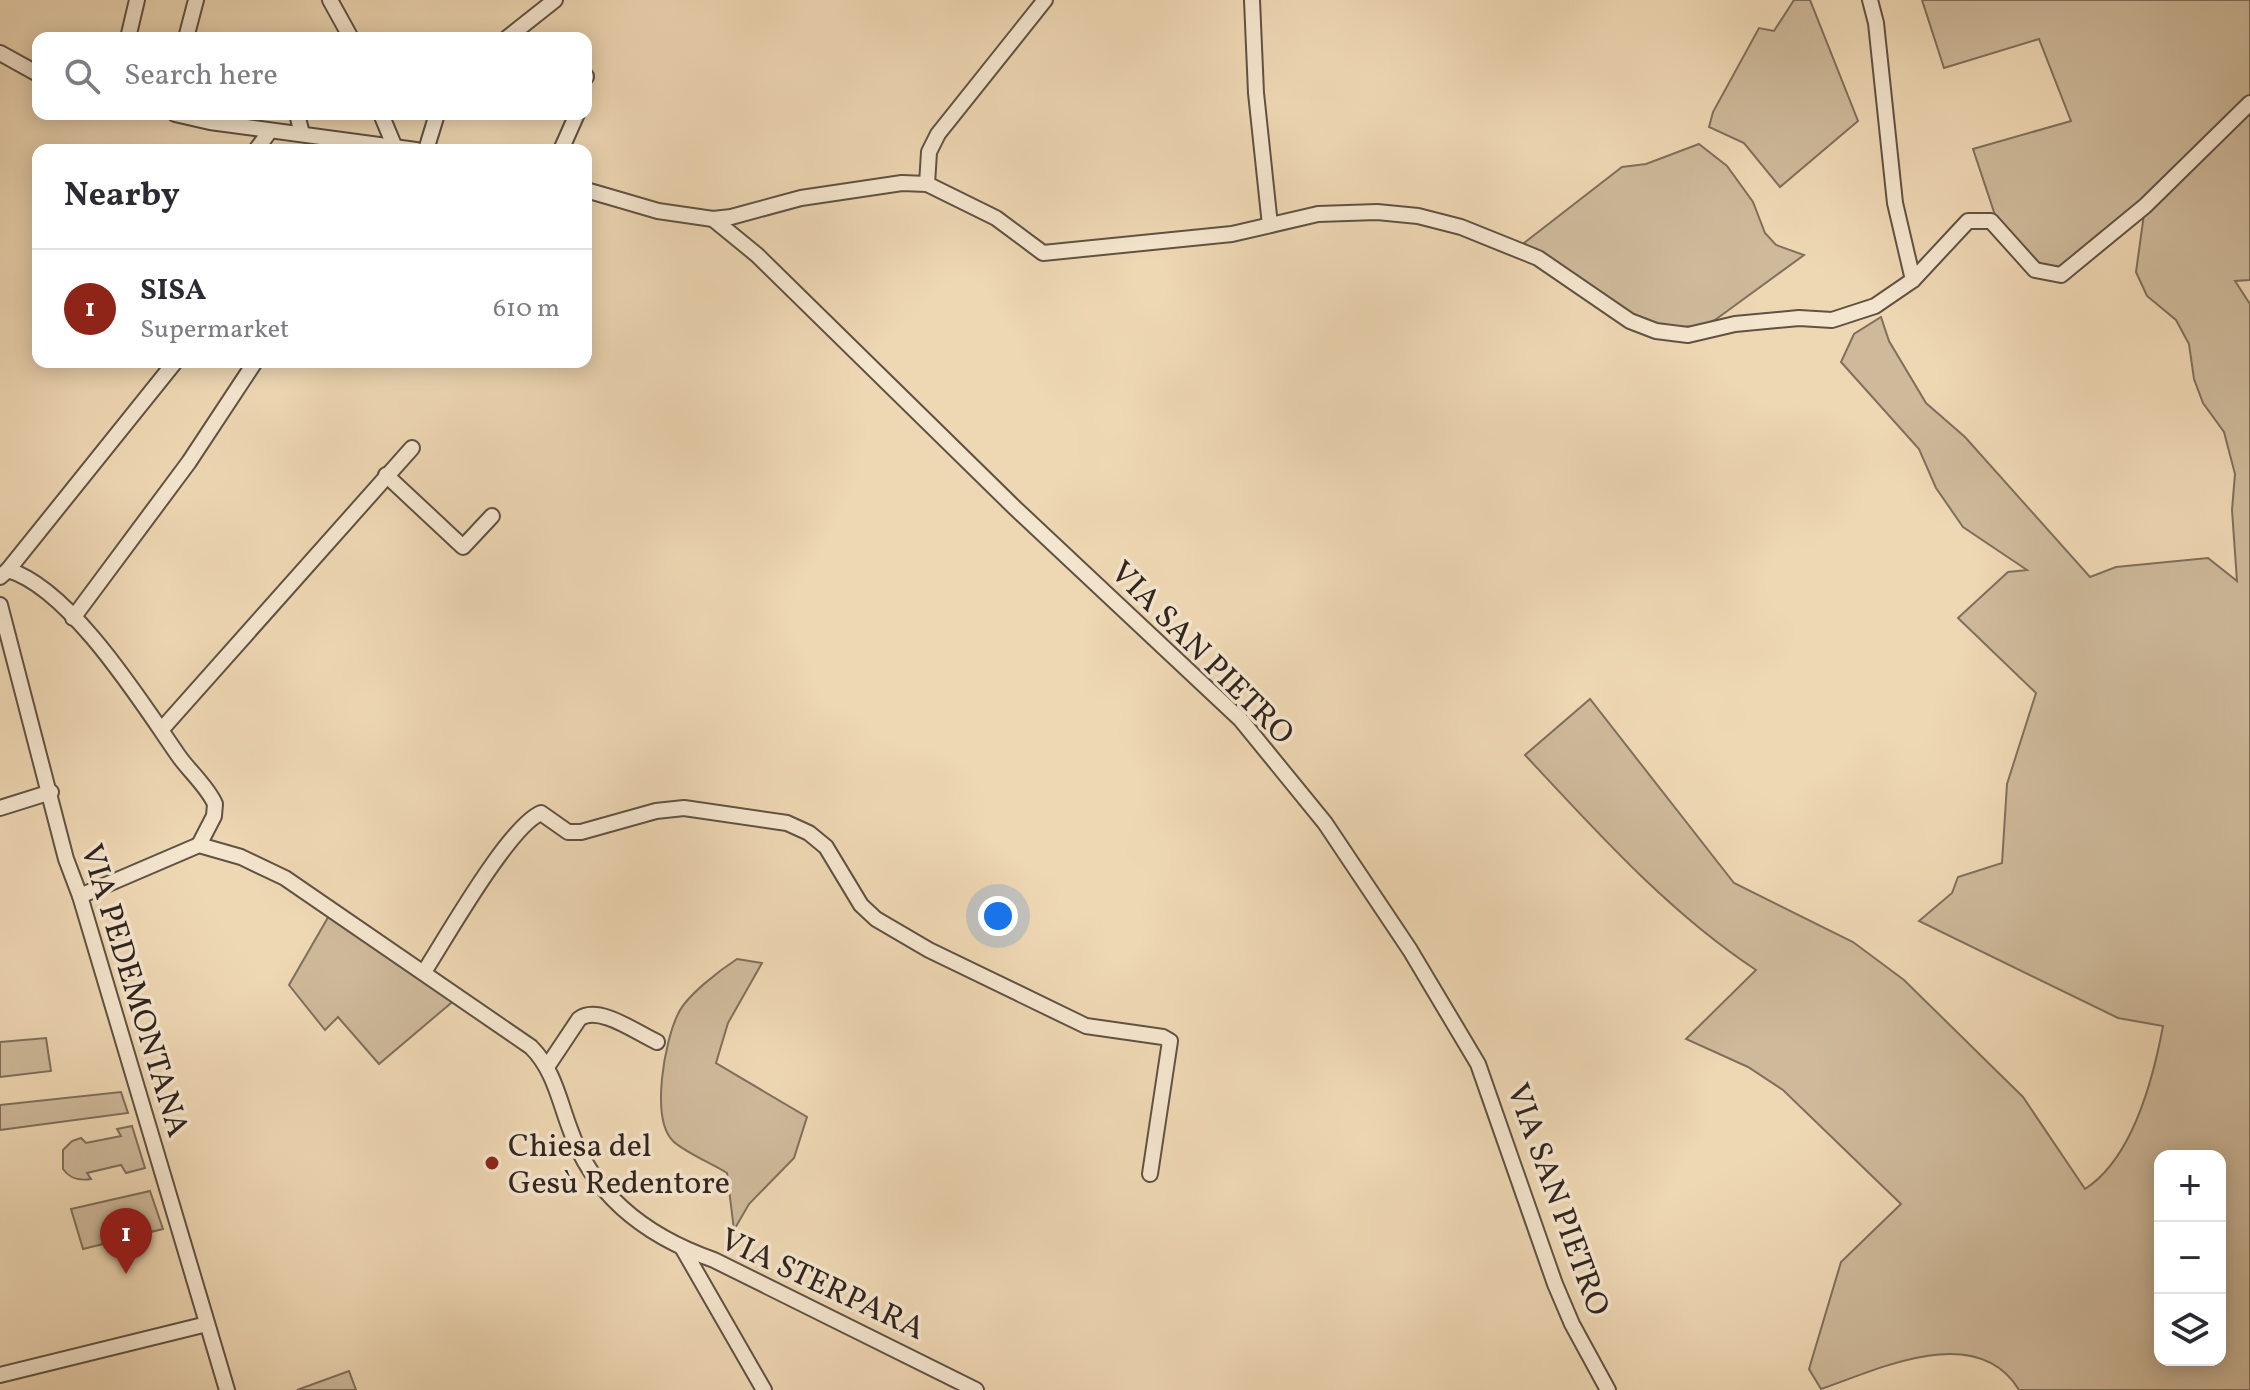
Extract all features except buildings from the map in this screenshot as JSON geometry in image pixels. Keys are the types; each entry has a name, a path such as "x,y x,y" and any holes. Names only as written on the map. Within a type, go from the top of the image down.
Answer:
{"street":[{"path":"129,32 137,0"},
{"path":"188,32 196,0"},
{"path":"330,0 348,32"},
{"path":"515,32 555,0"},
{"path":"927,184 929,152 938,134 1045,0"},
{"path":"1252,0 1256,93 1270,225"},
{"path":"1870,0 1876,23 1895,203 1913,280"},
{"path":"0,53 32,71"},
{"path":"592,192 658,211 713,219 801,198 902,183 927,184 996,218 1043,253 1232,234 1318,214 1377,212 1418,216 1461,227 1538,258 1630,321 1674,335 1748,322 1799,318 1832,320 1875,306 1913,280 1968,221 1984,219 1999,227 2035,270 2061,275 2145,206 2250,103"},
{"path":"209,120 365,144"},
{"path":"298,120 302,134"},
{"path":"384,120 394,144"},
{"path":"428,144 435,120"},
{"path":"564,144 574,120"},
{"path":"260,144 270,131"},
{"name":"VIA SAN PIETRO","path":"713,219 757,255 1015,508 1241,720 1325,823 1410,950 1482,1073 1555,1284 1608,1390"},
{"path":"80,896 199,845 214,816 215,804 162,729 73,618 32,580 4,574 170,368"},
{"path":"73,618 189,462 251,368"},
{"path":"162,729 412,448"},
{"path":"386,475 463,547 492,516"},
{"name":"VIA PEDEMONTANA","path":"0,605 51,792 67,864 80,896 227,1390"},
{"path":"0,808 51,792"},
{"path":"424,972 502,854 530,818 541,813 568,832 581,832 656,811 684,808 787,823 809,833 826,847 868,912 929,950 1086,1026 1163,1037 1170,1041 1150,1174"},
{"name":"VIA STERPARA","path":"199,845 253,862 285,878 513,1032 538,1053 547,1067 575,1143 595,1181 634,1220 683,1249 714,1260 976,1390"},
{"path":"547,1067 579,1019 587,1014 599,1014 657,1042"},
{"path":"683,1249 764,1390"},
{"path":"0,1375 207,1324"}],"shaded area":[{"path":"1794,0 1810,0 1858,121 1780,187 1744,143 1709,127 1713,112 1759,28 1774,31"},
{"path":"1922,0 2250,0 2250,280 2235,281 2250,304 2250,1390 2019,1390 2001,1369 1978,1358 1953,1354 1898,1362 1821,1389 1809,1369 1841,1262 1901,1204 1783,1090 1748,1067 1686,1039 1756,970 1663,897 1525,755 1590,699 1734,883 1853,942 1904,980 2023,1097 2085,1189 2116,1158 2147,1093 2163,1026 2118,1018 1919,921 1952,893 1958,877 2002,863 2007,784 2036,693 1958,618 2008,572 2027,570 1963,527 1936,488 1919,449 1841,362 1854,334 1881,317 1889,341 1926,403 1965,437 2090,577 2116,567 2208,558 2237,581 2232,510 2235,474 2224,432 2203,403 2194,379 2189,344 2176,320 2147,296 2136,272 2145,207 2072,267 2043,274 1999,227 1973,149 2071,121 2039,39 1944,68"},
{"path":"1699,144 1727,166 1753,202 1765,233 1776,245 1804,255 1715,320 1690,327 1639,318 1614,306 1524,243 1622,167 1646,164"},
{"path":"330,914 457,998 379,1064 338,1017 325,1030 289,985"},
{"path":"737,959 762,963 728,1023 716,1063 807,1117 794,1158 749,1204 734,1230 727,1173 673,1141 666,1130 661,1098 668,1042 678,1014 713,976"},
{"path":"46,1038 51,1071 0,1077 0,1042"},
{"path":"121,1092 128,1113 0,1130 0,1105"},
{"path":"132,1126 145,1168 126,1173 121,1165 87,1173 91,1179 83,1180 72,1177 63,1169 63,1150 72,1141 81,1138 86,1143 121,1136 117,1129"},
{"path":"150,1191 163,1229 83,1249 71,1209"},
{"path":"349,1371 356,1390 297,1390"}],"place":[{"name":"Chiesa del Gesù Redentore","path":"492,1163"},
{"name":"SISA","path":"126,1274"}]}
